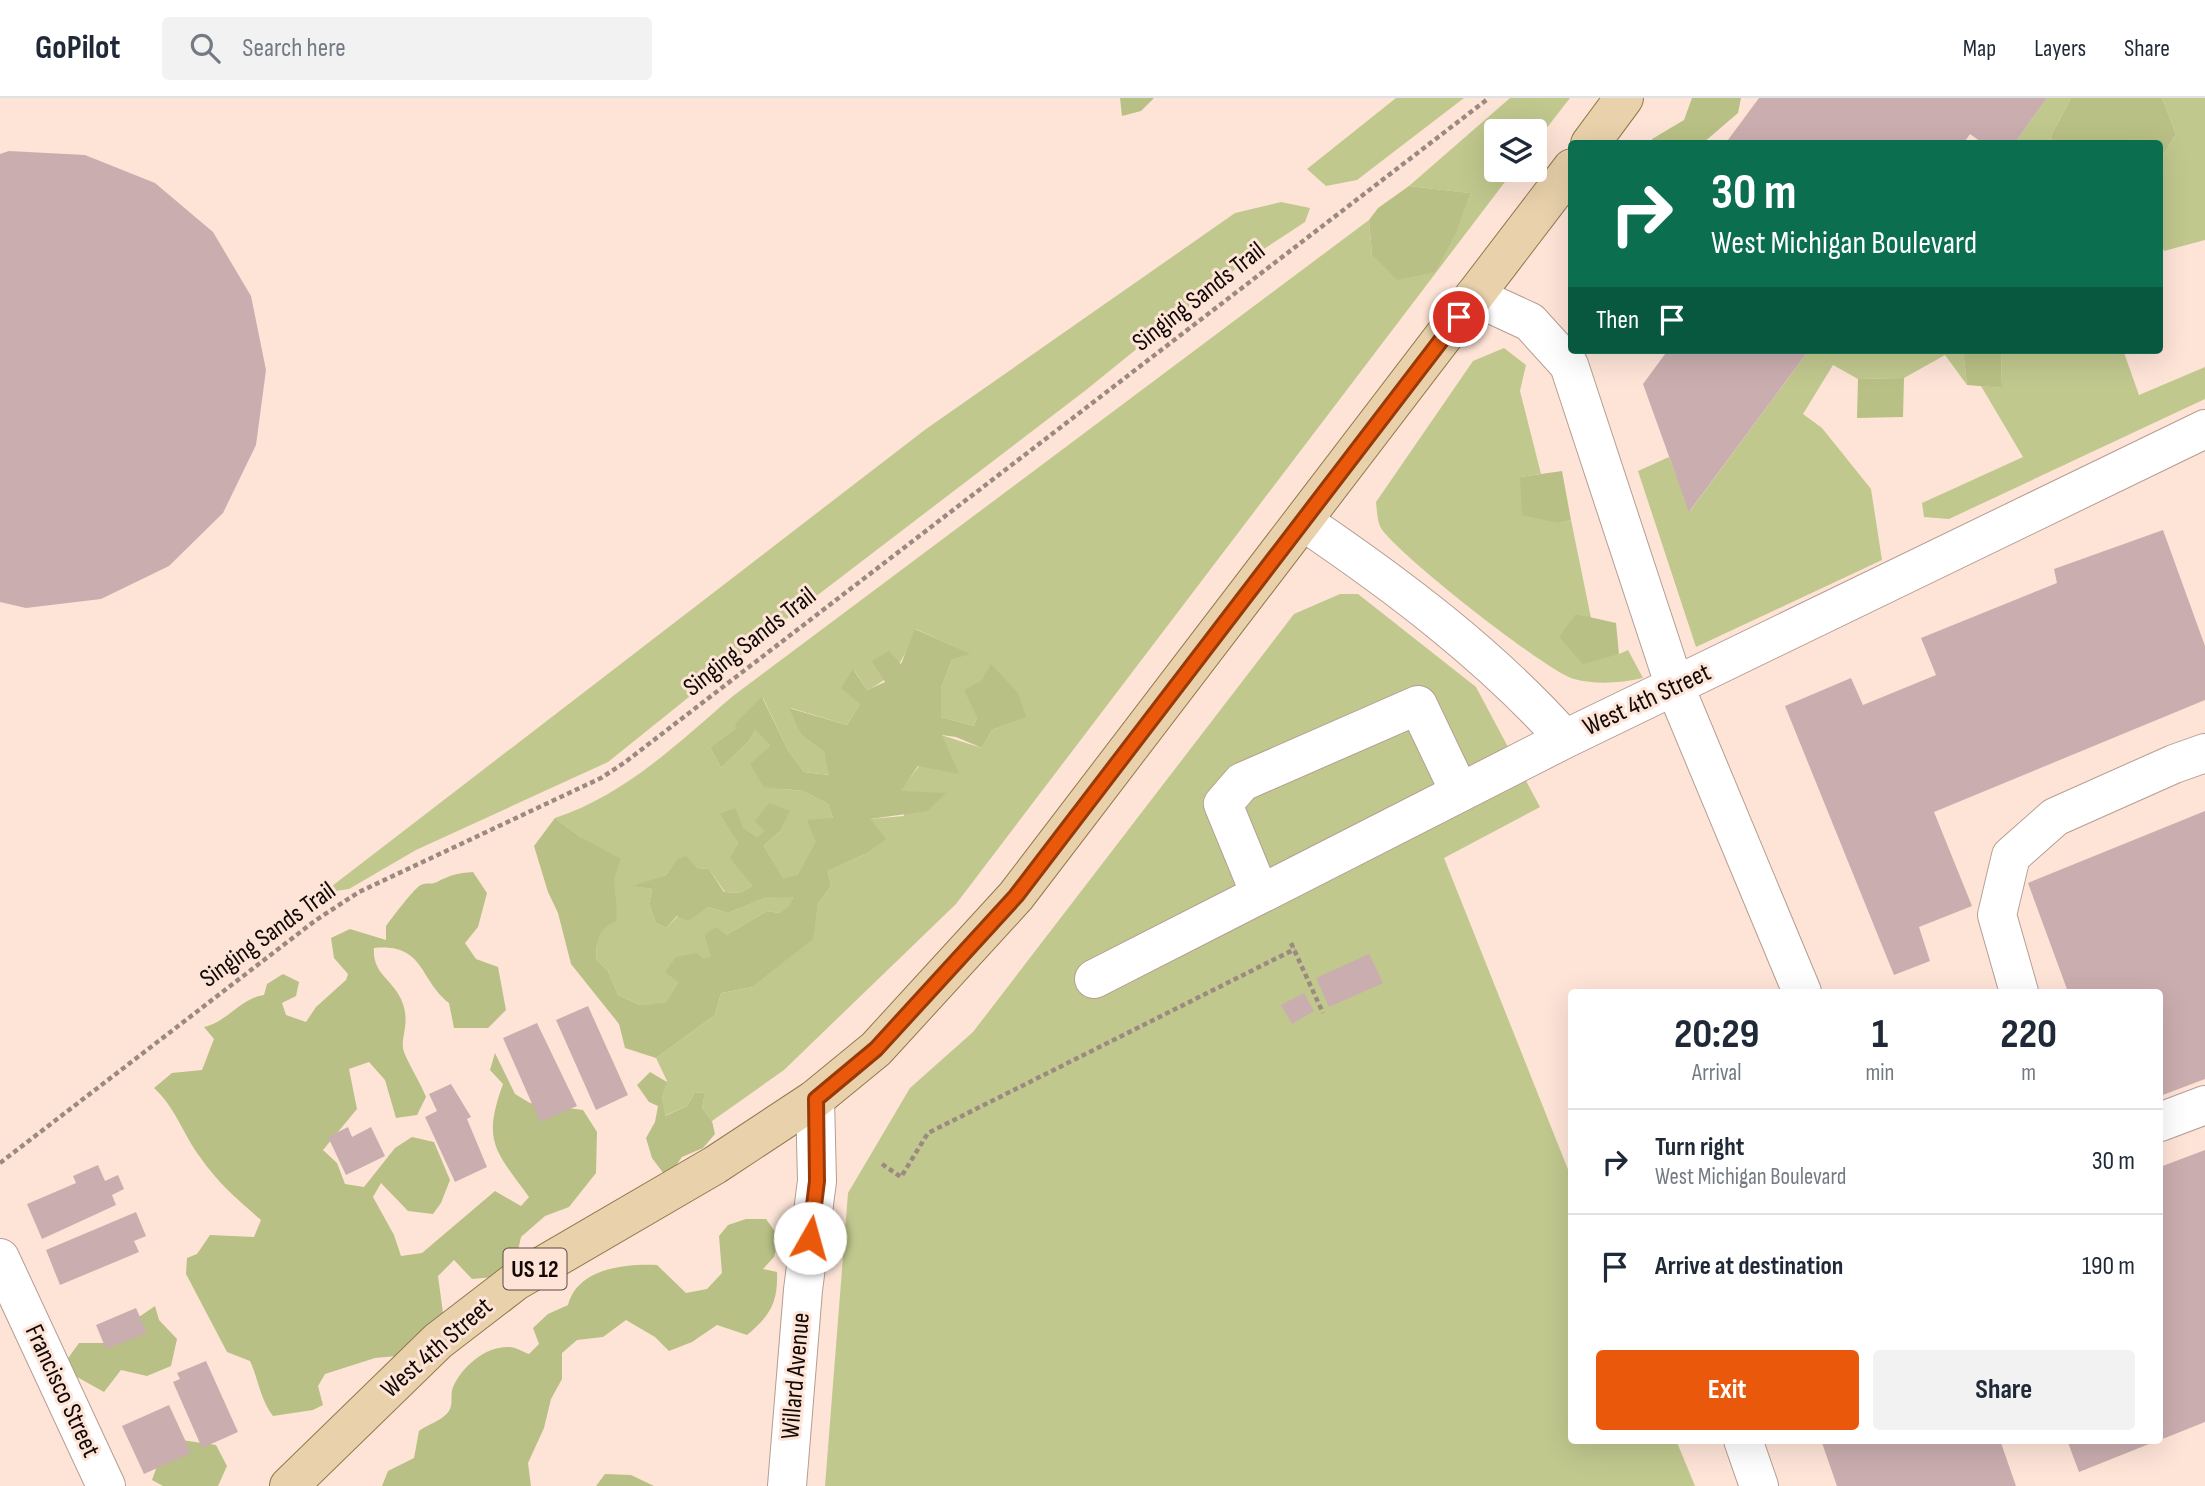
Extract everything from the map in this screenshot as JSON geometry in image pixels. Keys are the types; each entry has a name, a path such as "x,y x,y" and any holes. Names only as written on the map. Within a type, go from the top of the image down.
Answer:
{"main road":[{"path":"1593,140 1624,98"},
{"name":"US 12","path":"816,1099 876,1049 1016,896 1568,173"},
{"name":"West 4th Street","path":"289,1486 438,1341 516,1281 715,1165 816,1099"}],"street":[{"path":"1474,296 1530,322 1569,365 1675,687 1801,989"},
{"name":"West 4th Street","path":"1094,979 1470,786 2205,429"},
{"path":"1304,522 1376,571 1525,694 1565,739"},
{"path":"1260,894 1223,804 1242,782 1418,705 1470,786"},
{"path":"2018,989 1997,915 2011,856 2055,817 2205,753"},
{"name":"Willard Avenue","path":"787,1486 803,1290 817,1181 816,1099"},
{"path":"2163,1121 2205,1105"},
{"name":"Francisco Street","path":"0,1258 106,1486"},
{"path":"1744,1444 1759,1486"}],"path":[{"name":"Singing Sands Trail","path":"0,1163 316,920 359,892 601,778 624,763 1489,98"},
{"path":"1291,943 1323,1013"},
{"path":"882,1164 901,1177 928,1133 1295,949"}],"green space":[{"path":"1120,98 1154,98 1141,111 1122,116"},
{"path":"1396,98 1464,98 1357,180 1326,186 1307,169"},
{"path":"1510,98 1570,98 1547,128 1547,119 1486,119"},
{"path":"1692,98 1741,98 1738,113 1706,140 1652,140 1684,120"},
{"path":"2047,98 2071,98 2051,136 2052,140 2017,140"},
{"path":"2071,98 2162,98 2176,134 2163,155 2163,140 2052,140 2051,136"},
{"path":"2162,98 2205,98 2205,240 2164,251 2163,155 2176,134"},
{"path":"1484,121 1484,182 1505,182 956,904 784,1070 712,1121 702,1108 705,1093 695,1092 687,1106 664,1116 662,1098 667,1081 656,1058 715,1015 721,993 753,987 812,939 818,904 831,886 828,871 865,854 870,819 904,816 900,791 919,766 949,757 941,735 982,748 992,730 1025,717 977,717 974,726 941,717 941,688 952,660 970,654 916,629 898,666 877,685 867,690 854,670 860,704 847,725 791,708 801,735 824,752 830,775 804,772 789,752 763,698 735,729 710,747 721,768 750,740 755,728 770,746 783,789 803,791 828,804 833,818 798,874 783,880 764,846 779,832 766,832 757,837 743,827 733,834 738,843 731,858 752,886 740,893 725,892 709,869 697,868 676,860 666,875 634,886 652,889 649,904 656,923 666,928 678,916 708,907 728,913 765,898 793,896 791,905 779,913 767,911 726,935 704,935 712,956 678,982 666,1004 640,1005 618,995 608,971 596,959 597,936 604,927 582,838 555,818 605,796 650,766 733,696 1369,220 1372,255 1469,193 1409,186"},
{"path":"1409,186 1470,193 1456,233 1435,272 1397,280 1372,255 1369,220 1378,208"},
{"path":"1281,202 1310,208 1305,222 1244,262 1086,390 785,620 608,762 416,850 349,889 323,893 926,429 1235,213"},
{"path":"1504,348 1526,365 1520,391 1541,474 1520,477 1559,523 1571,520 1591,618 1576,614 1619,654 1628,650 1643,678 1600,683 1574,679 1558,671 1534,656 1441,585 1381,528 1376,502 1473,361"},
{"path":"1806,354 1963,354 1967,385 1945,355 1904,378 1858,379 1833,365 1803,414 1822,428 1871,489 1882,560 1696,647 1638,471 1669,457 1690,511"},
{"path":"1963,354 2001,354 2002,388 1967,385"},
{"path":"2001,354 2124,354 2139,395 2205,367 2205,399 1949,519 1924,517 1922,503 2023,457 1981,386 2002,388"},
{"path":"1904,378 1903,417 1857,418 1858,379"},
{"path":"1562,471 1571,520 1559,523 1522,515 1520,477"},
{"path":"1340,594 1358,594 1476,687 1540,807 1444,858 1568,1169 1568,1444 1678,1444 1695,1486 825,1486 848,1193 910,1088 973,1032 1294,614"},
{"path":"1576,614 1616,623 1619,654 1583,664 1559,637"},
{"path":"915,629 971,654 952,660 941,688 941,717 974,726 977,717 964,690 981,681 991,664 1018,693 1026,717 992,730 982,748 956,737 942,735 959,774 918,766 901,791 946,793 928,811 870,819 886,839 865,854 828,871 831,886 818,904 813,939 753,987 721,993 715,1015 656,1058 625,1048 619,1024 571,964 558,913 548,892 534,846 555,818 582,838 621,859 614,884 616,921 599,936 596,959 608,971 618,995 640,1005 666,1003 678,982 665,972 676,957 697,953 704,959 711,956 704,935 716,927 726,935 767,911 779,913 790,905 793,897 765,898 728,913 708,907 688,921 677,916 666,928 656,923 649,904 652,889 632,886 666,875 676,860 686,856 697,868 709,869 724,892 740,893 752,886 730,858 738,843 720,814 735,808 743,827 757,837 765,831 755,821 769,803 790,811 779,832 764,846 783,879 798,874 816,842 807,820 833,818 828,804 803,791 764,787 750,764 770,746 755,729 750,740 721,768 710,747 735,729 736,723 762,697 789,752 804,772 829,775 824,752 801,735 789,708 847,725 860,704 841,688 853,669 867,690 885,682 872,661 889,651 901,664"},
{"path":"473,872 487,893 478,927 465,943 476,959 498,967 506,1010 488,1028 454,1028 449,1003 439,994 412,957 391,948 374,948 379,970 401,999 405,1015 404,1052 426,1097 417,1115 396,1118 385,1080 369,1062 349,1069 357,1109 323,1150 337,1163 345,1184 364,1187 395,1148 412,1137 434,1142 450,1180 441,1203 433,1214 408,1211 381,1183 373,1197 394,1235 401,1256 422,1253 495,1191 521,1206 529,1197 495,1145 493,1120 503,1084 490,1070 495,1053 515,1094 530,1103 583,1110 597,1132 596,1173 569,1207 545,1216 521,1237 515,1264 494,1277 472,1279 454,1260 438,1276 444,1320 407,1355 375,1358 325,1374 318,1386 323,1405 313,1410 273,1416 262,1396 250,1361 227,1352 186,1274 187,1258 197,1254 210,1235 254,1237 261,1220 228,1190 207,1166 168,1104 154,1088 172,1073 202,1070 214,1039 204,1027 220,1020 248,1001 264,995 267,984 283,974 299,982 296,996 282,1003 286,1015 306,1022 316,1007 346,980 348,974 334,958 331,938 350,929 386,940 386,926 418,887 454,875"},
{"path":"650,1072 667,1082 662,1098 665,1116 687,1106 695,1092 705,1093 702,1108 712,1121 715,1134 703,1148 682,1157 667,1178 652,1158 646,1138 655,1122 658,1106 649,1102 637,1085"},
{"path":"746,1219 766,1219 779,1237 774,1257 763,1269 777,1272 774,1300 762,1321 747,1335 717,1325 692,1342 669,1351 655,1337 626,1320 603,1337 577,1340 562,1353 562,1379 551,1399 544,1428 528,1463 531,1486 382,1486 388,1471 414,1458 419,1431 448,1413 457,1379 475,1359 500,1348 512,1347 529,1354 539,1344 533,1328 548,1314 568,1305 581,1283 617,1267 657,1265 686,1293 707,1289 722,1273 719,1236 728,1225"},
{"path":"155,1306 159,1320 177,1339 171,1366 147,1376 121,1370 104,1392 61,1368 79,1343 112,1343 114,1334"},
{"path":"167,1438 216,1445 227,1466 218,1486 163,1486 152,1480"},
{"path":"605,1474 631,1475 654,1486 596,1486"}],"building":[{"path":"1759,98 2047,98 2017,140 1978,140 1970,134 1966,140 1728,140"},
{"path":"9,151 85,155 155,183 213,232 251,296 266,370 256,445 223,513 169,566 101,599 26,608 0,602 0,154"},
{"path":"1665,354 1806,354 1689,512 1643,384"},
{"path":"2163,530 2205,646 2205,700 1934,812 1972,906 1919,927 1930,961 1894,975 1785,706 1851,678 1863,705 1936,675 1921,638 2057,583 2054,569"},
{"path":"2205,811 2205,1079 2163,1095 2163,989 2067,989 2028,883"},
{"path":"1369,954 1383,983 1329,1007 1316,978"},
{"path":"1304,993 1314,1011 1292,1024 1281,1005"},
{"path":"588,1006 628,1095 596,1110 556,1020"},
{"path":"537,1023 577,1106 540,1122 503,1038"},
{"path":"451,1084 471,1117 467,1119 487,1167 455,1182 425,1117 437,1111 429,1094"},
{"path":"348,1127 352,1137 371,1127 385,1156 346,1175 328,1137"},
{"path":"2205,1150 2205,1422 2163,1439 2163,1166"},
{"path":"98,1165 105,1181 118,1175 124,1189 112,1195 116,1205 42,1239 27,1204 76,1183 73,1176"},
{"path":"136,1212 146,1236 134,1241 139,1252 60,1285 46,1250"},
{"path":"136,1308 147,1333 106,1349 96,1325"},
{"path":"206,1361 238,1432 202,1448 173,1382 180,1379 177,1373"},
{"path":"169,1405 191,1453 144,1474 122,1426"},
{"path":"1822,1444 2001,1444 2016,1486 1837,1486"},
{"path":"2068,1444 2149,1444 2079,1472"}],"route":[{"path":"810,1238 817,1181 816,1099 876,1049 938,986 1016,896 1459,317"}]}
